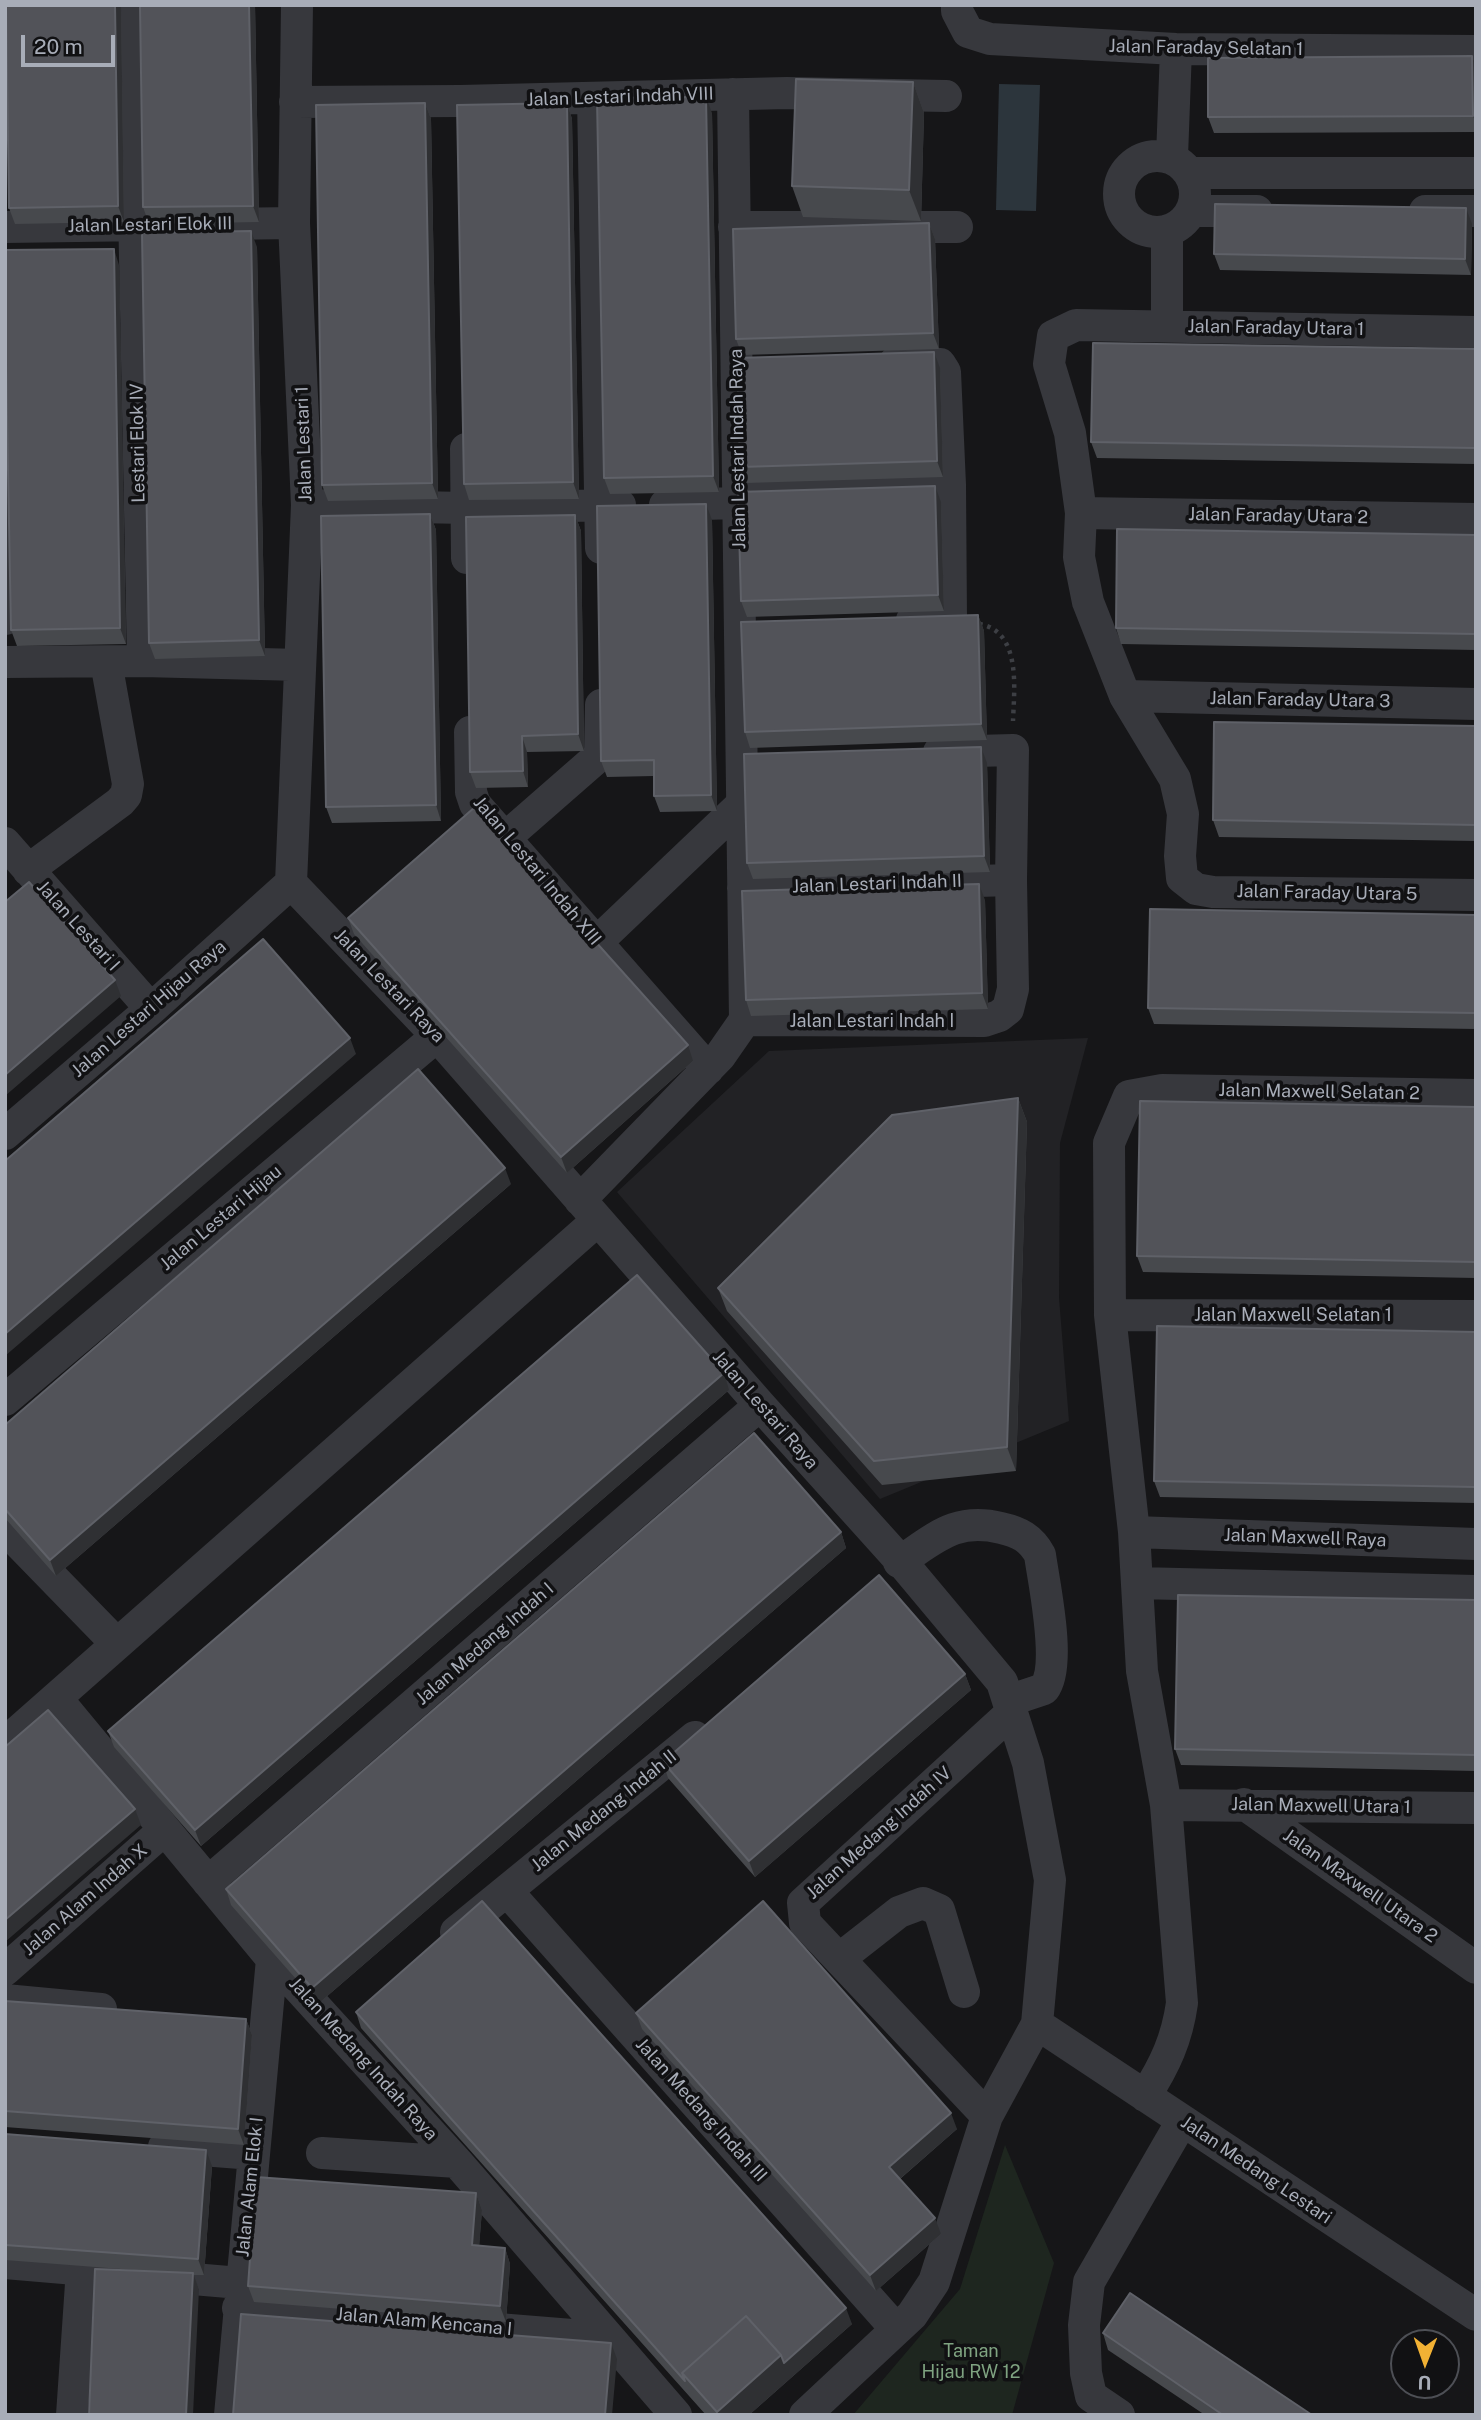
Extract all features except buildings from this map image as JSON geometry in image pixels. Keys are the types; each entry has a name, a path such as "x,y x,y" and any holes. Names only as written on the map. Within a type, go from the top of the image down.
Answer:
{"street":[{"name":"Lestari Elok IV","path":"130,5 143,661"},
{"name":"Jalan Lestari 1","path":"291,883 307,505 294,223 297,5"},
{"name":"Jalan Faraday Selatan 1","path":"957,5 957,11 968,32 990,39 1176,49 1476,51"},
{"path":"1176,49 1181,165 1196,191 1193,211 1182,224 1167,232 1142,230 1123,215 1117,191 1126,169 1147,156 1181,165 1476,173"},
{"name":"Jalan Lestari Indah VIII","path":"295,102 460,115 593,98 787,93 946,96"},
{"name":"Jalan Lestari Indah Raya","path":"733,94 734,227 750,359 738,496 753,622 755,756 742,804 745,1020"},
{"path":"593,98 601,572"},
{"path":"1193,211 1287,211"},
{"path":"1395,211 1476,211"},
{"name":"Jalan Lestari Elok III","path":"5,227 294,223"},
{"path":"734,227 957,227"},
{"path":"1167,232 1167,325"},
{"path":"5,314 5,619"},
{"name":"Jalan Faraday Utara 1","path":"1081,513 1070,433 1049,364 1054,336 1076,325 1476,332"},
{"path":"869,361 940,364 945,372 950,485 951,619 885,620"},
{"path":"465,427 468,589"},
{"path":"307,505 467,508 601,506 950,485"},
{"path":"1081,513 1079,557 1088,602 1125,696"},
{"name":"Jalan Faraday Utara 2","path":"1081,513 1476,519"},
{"path":"5,662 143,661 300,665"},
{"path":"28,870 126,795 128,784 106,662"},
{"path":"505,838 600,755 601,679"},
{"name":"Jalan Faraday Utara 3","path":"1125,696 1476,705"},
{"name":"Jalan Faraday Utara 5","path":"1125,696 1175,779 1183,814 1180,856 1182,878 1196,889 1213,892 1476,895"},
{"name":"Jalan Lestari Indah XIII","path":"470,709 472,800 708,1069"},
{"path":"904,753 1013,750 1011,880"},
{"path":"597,942 742,804"},
{"name":"Jalan Lestari I","path":"5,843 151,1009"},
{"name":"Jalan Lestari Indah II","path":"743,888 1011,880"},
{"name":"Jalan Lestari Indah I","path":"745,1020 984,1021 999,1016 1008,1009 1013,989 1011,880"},
{"name":"Jalan Lestari Hijau Raya","path":"5,1134 151,1009 291,883"},
{"name":"Jalan Lestari Raya","path":"291,883 437,1036 760,1405 896,1570 1002,1682 1028,1763 1050,1880 1037,2024"},
{"path":"5,1743 117,1644 589,1210 720,1056 745,1020"},
{"name":"Jalan Lestari Hijau","path":"5,1400 437,1036"},
{"name":"Jalan Maxwell Selatan 2","path":"1110,1315 1109,1143 1129,1096 1162,1090 1476,1096"},
{"path":"1110,1315 1134,1532 1142,1671 1166,1805 1182,2003 1177,2034 1158,2076 1144,2096"},
{"name":"Jalan Maxwell Selatan 1","path":"1110,1315 1476,1316"},
{"name":"Jalan Medang Indah I","path":"208,1882 760,1405"},
{"path":"896,1570 947,1531 961,1525 983,1524 1008,1529 1033,1542 1040,1555 1053,1654 1050,1676 1044,1689 1010,1706"},
{"path":"5,1529 117,1644"},
{"name":"Jalan Maxwell Raya","path":"1134,1532 1475,1544"},
{"path":"1137,1583 1474,1591 1475,1544"},
{"name":"Jalan Medang Indah Raya","path":"56,1698 272,1959 345,2022 457,2162 676,2415"},
{"name":"Jalan Medang Indah IV","path":"988,2116 805,1923 803,1903 1010,1706"},
{"name":"Jalan Medang Indah II","path":"431,1952 722,1715"},
{"name":"Jalan Maxwell Utara 2","path":"1244,1804 1476,1968"},
{"name":"Jalan Maxwell Utara 1","path":"1166,1805 1476,1808"},
{"name":"Jalan Alam Indah X","path":"5,1970 164,1830"},
{"name":"Jalan Medang Indah III","path":"507,1891 896,2329"},
{"path":"839,1959 899,1912 923,1903 939,1910 964,1992"},
{"name":"Jalan Alam Elok I","path":"230,2415 253,2154 252,2024 272,1959"},
{"path":"5,2000 129,2012"},
{"path":"804,2415 912,2315 933,2282 988,2116 1037,2024"},
{"name":"Jalan Medang Lestari","path":"1037,2024 1476,2315"},
{"path":"1119,2415 1091,2396 1086,2373 1084,2325 1089,2282 1182,2121"},
{"path":"129,2145 253,2154"},
{"path":"322,2153 457,2162"},
{"name":"Jalan Alam Kencana I","path":"5,2263 82,2269 239,2296 609,2338"},
{"path":"72,2415 82,2269"}],"path":[{"path":"951,619 985,625 999,634 1009,649 1014,679 1013,750"}],"shaded area":[{"path":"999,84 1040,85 1036,211 996,210"},
{"path":"1088,1038 1060,1143 1059,1298 1069,1421 880,1499 617,1192 769,1051"}],"green space":[{"name":"Taman Hijau RW 12","path":"1005,2145 1054,2263 1012,2415 853,2415 960,2289"}]}
